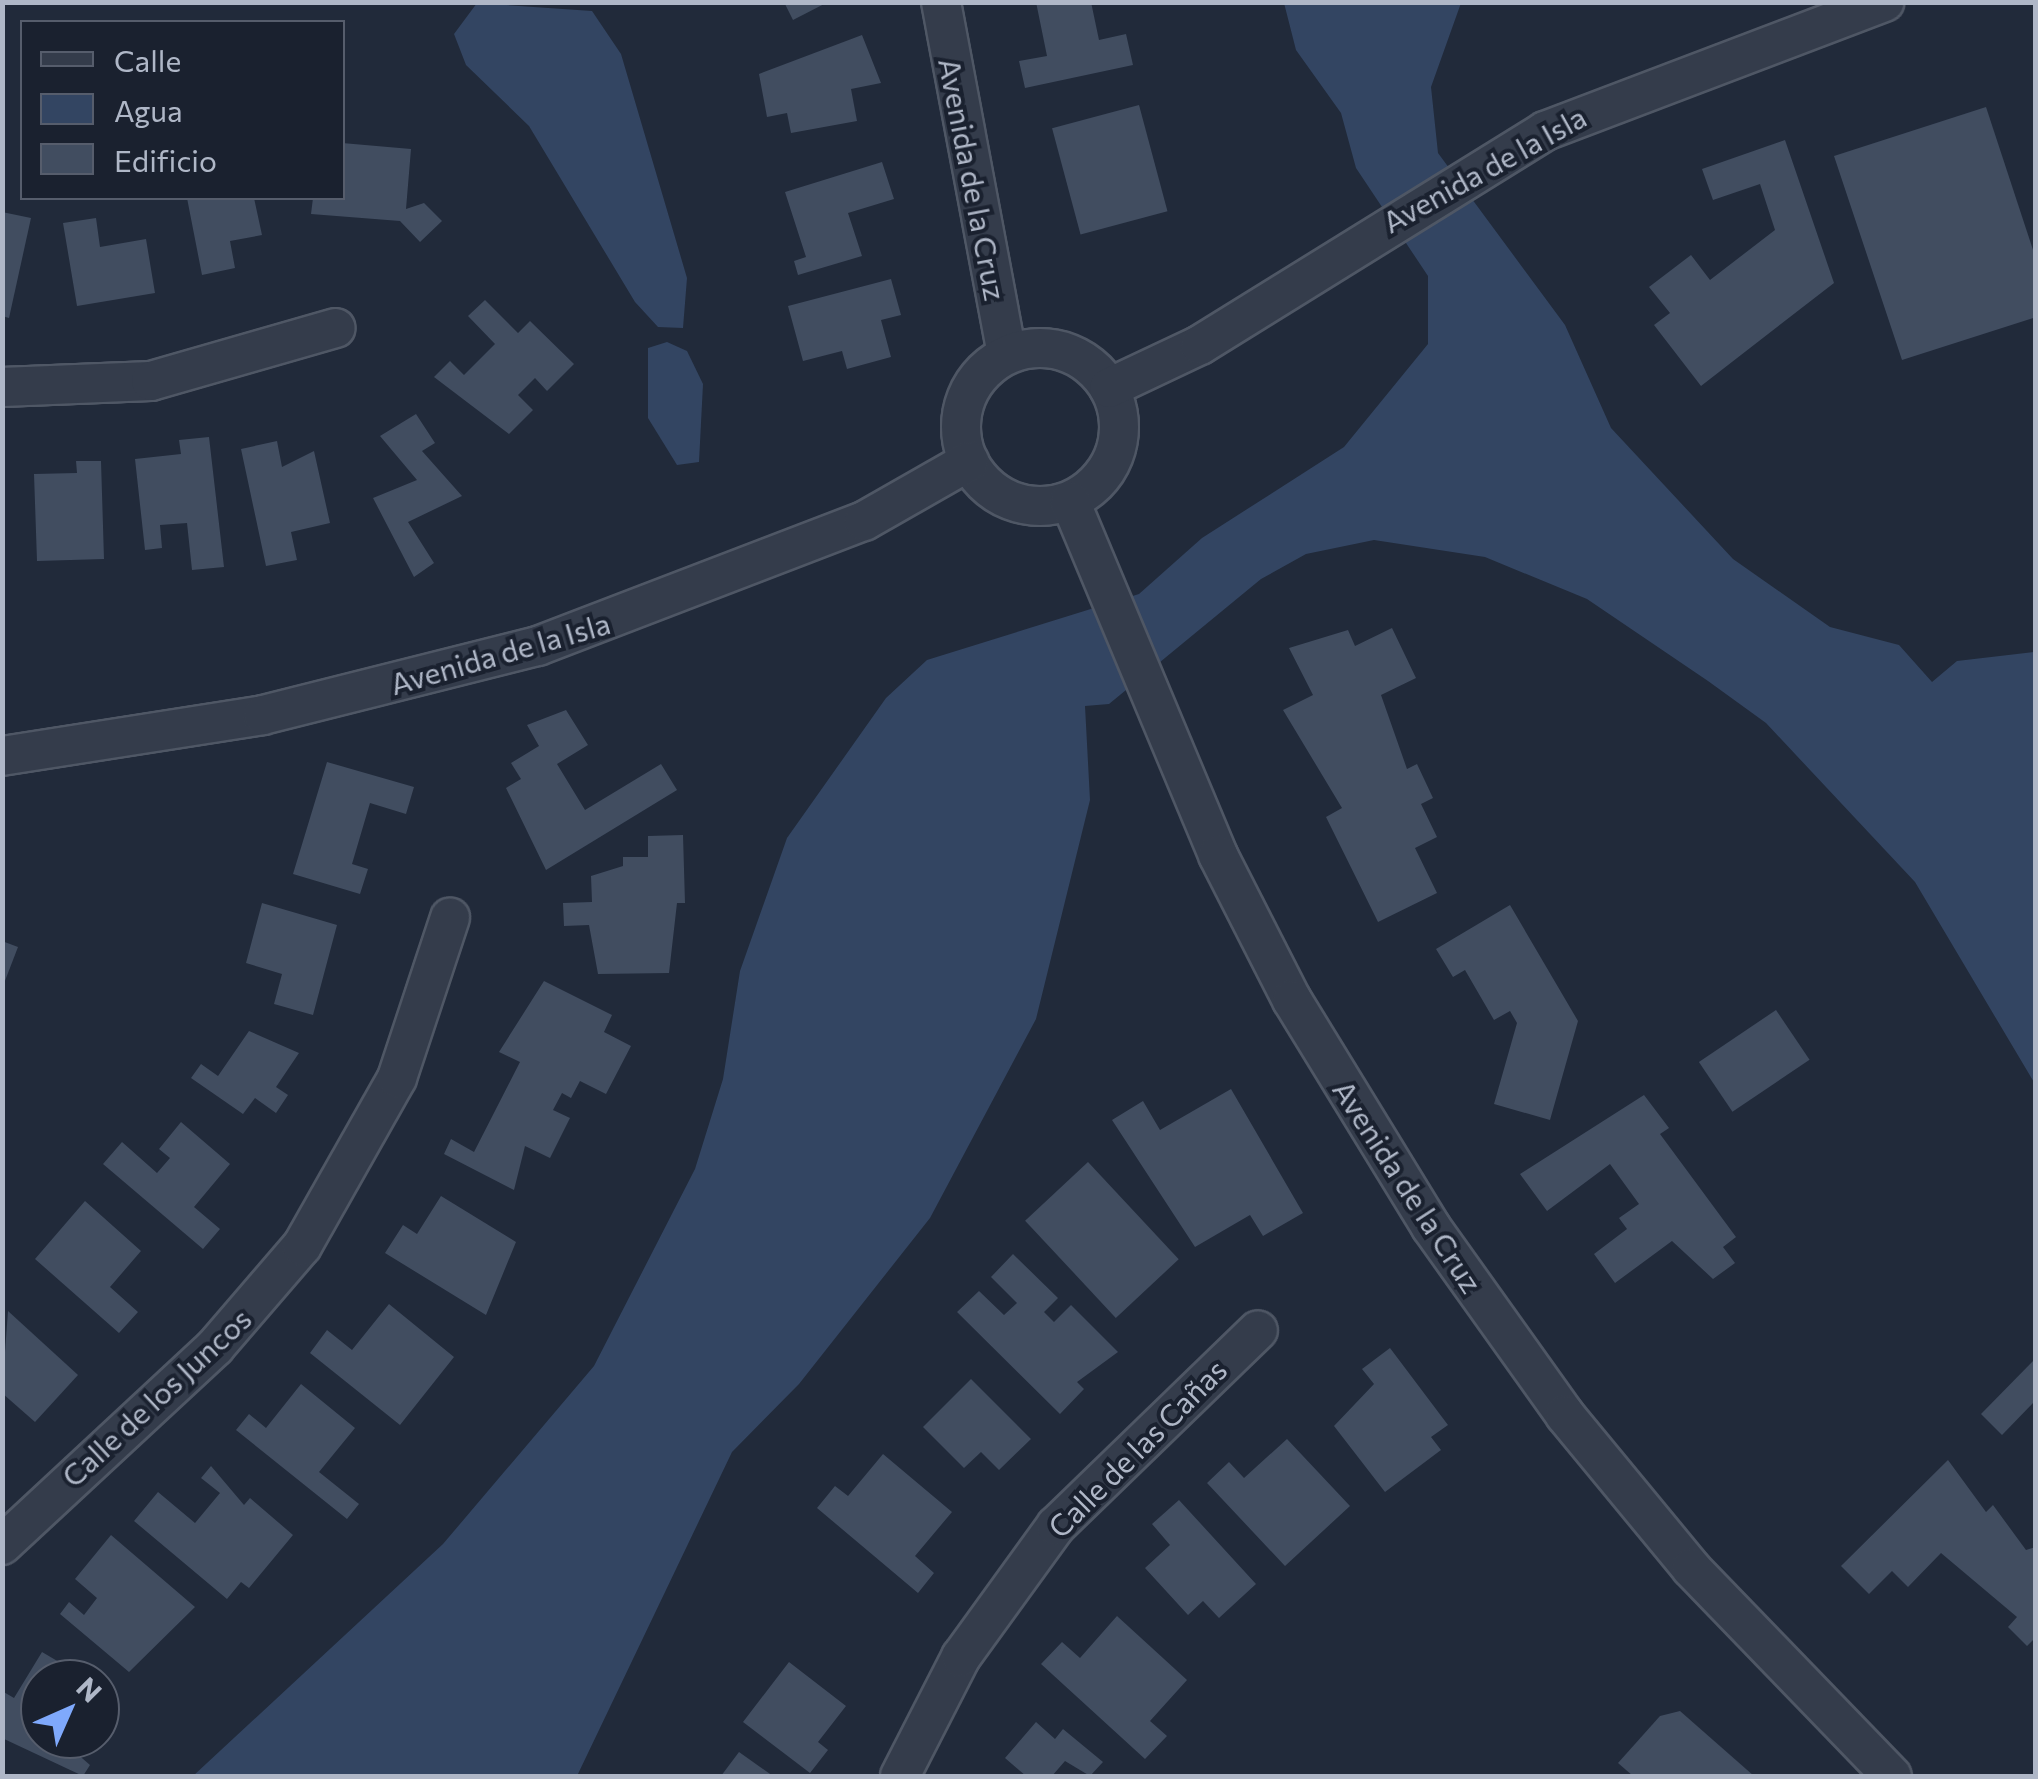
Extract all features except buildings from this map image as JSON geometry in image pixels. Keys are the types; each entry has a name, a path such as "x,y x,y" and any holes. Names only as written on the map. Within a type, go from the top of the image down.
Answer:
{"street":[{"name":"Avenida de la Cruz","path":"941,2 1007,354"},
{"name":"Avenida de la Isla","path":"1109,388 1200,345 1480,164 1591,109 1884,2"},
{"path":"2,387 151,380 336,328"},
{"path":"1053,348 1109,388 1115,453 1070,501 1012,500 969,461 965,400 1007,354 1053,348"},
{"name":"Avenida de la Isla","path":"2,756 263,715 538,646 864,522 969,461"},
{"name":"Avenida de la Cruz","path":"1070,501 1146,696 1292,1000 1451,1256 1692,1568 1892,1776"},
{"name":"Calle de los Juncos","path":"2,1544 215,1347 302,1246 397,1078 450,918"},
{"name":"Calle de las Cañas","path":"900,1776 961,1658 1056,1526 1258,1330"}],"water":[{"path":"477,3 592,11 621,54 687,278 683,328 658,327 635,302 529,126 466,65 454,34"},
{"path":"1284,3 1461,3 1431,87 1438,153 1565,325 1611,428 1733,559 1830,627 1899,645 1932,682 1957,661 2035,652 2035,1084 1915,882 1766,723 1587,599 1485,557 1374,540 1306,554 1261,579 1109,704 1085,706 1090,800 1036,1019 930,1218 799,1384 732,1452 577,1776 193,1776 443,1544 594,1366 695,1169 723,1079 740,971 787,838 886,698 927,660 1139,594 1202,538 1344,447 1428,344 1428,276 1356,168 1341,113 1296,50"},
{"path":"667,342 687,351 703,384 699,462 677,465 648,418 648,348"}]}
